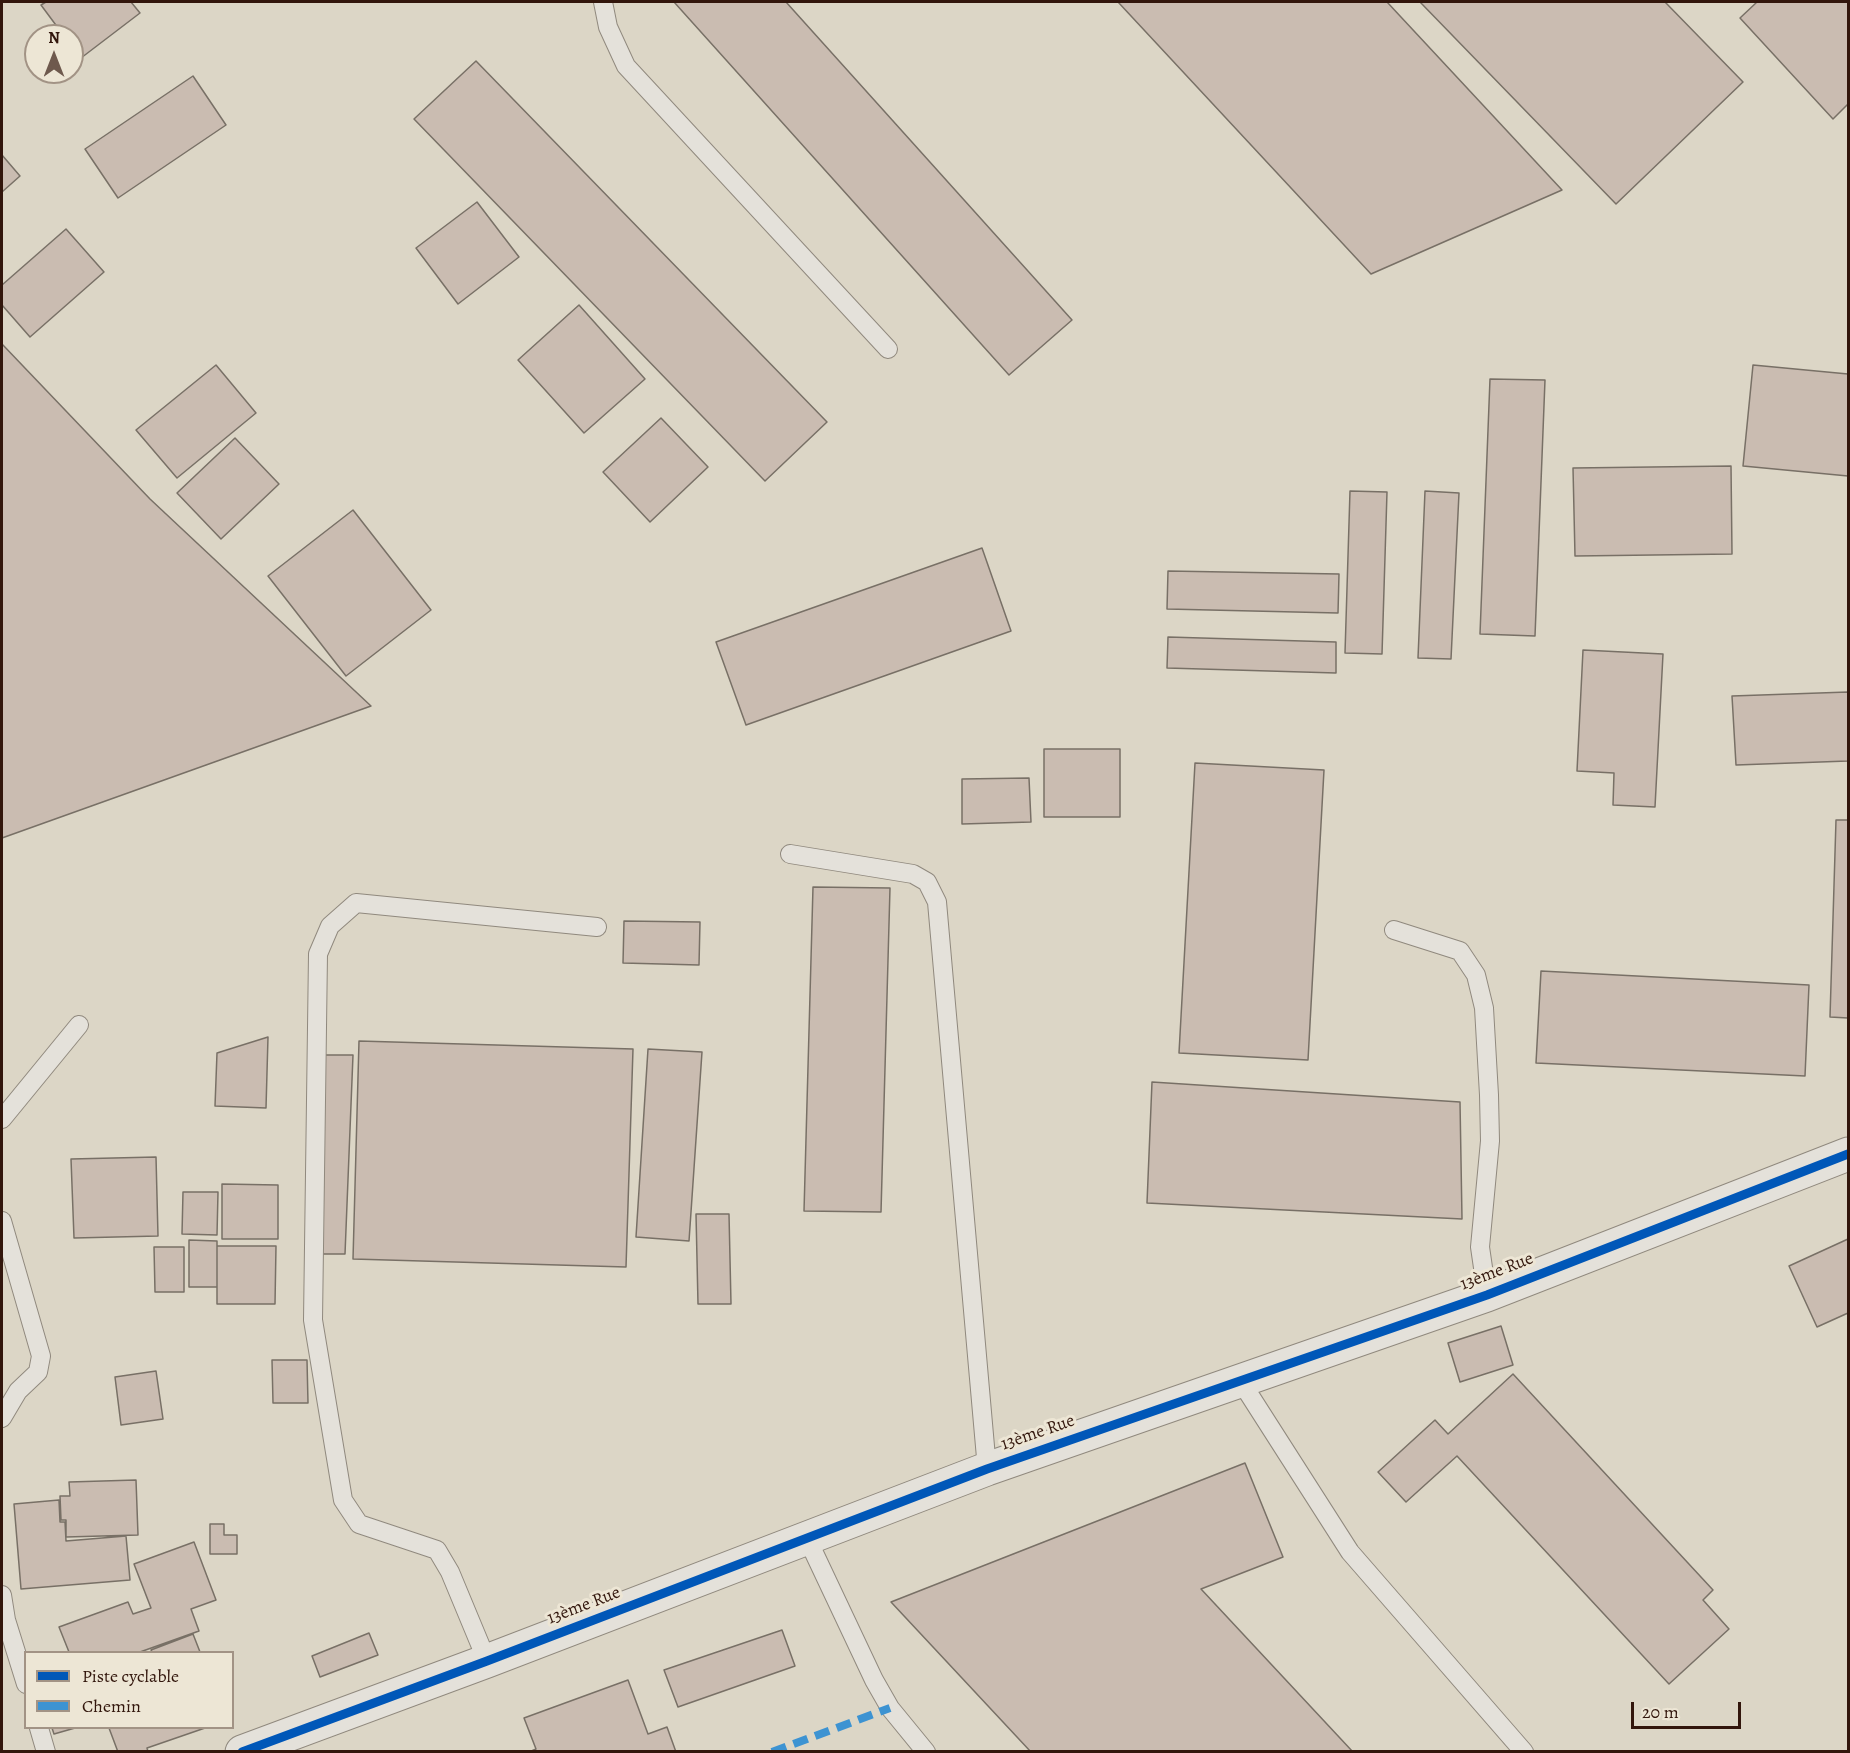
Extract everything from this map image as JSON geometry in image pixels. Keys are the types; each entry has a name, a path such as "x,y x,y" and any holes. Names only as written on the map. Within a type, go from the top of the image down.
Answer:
{"street":[{"name":"13ème Rue","path":"242,1752 487,1661 987,1469 1487,1295 1848,1154"}],"lane":[{"path":"603,2 608,27 626,66 888,349"},
{"path":"790,854 913,874 927,882 937,902 987,1469"},
{"path":"487,1661 450,1572 437,1550 359,1524 343,1500 314,1320 318,954 330,926 356,903 597,927"},
{"path":"1394,930 1460,951 1476,975 1484,1008 1489,1095 1490,1140 1480,1247 1487,1295"},
{"path":"2,1119 79,1025"},
{"path":"2,1221 41,1356 38,1372 18,1391 2,1418"},
{"path":"1240,1380 1350,1552 1524,1752"},
{"path":"807,1538 874,1680 890,1708 926,1752"},
{"path":"2,1594 6,1620 24,1678"},
{"path":"39,1729 46,1752"}],"building":[{"path":"46,2 131,2 140,13 84,56 84,24 55,24 41,5"},
{"path":"674,2 786,2 1072,320 1009,375"},
{"path":"1118,2 1387,2 1562,190 1371,274"},
{"path":"1420,2 1665,2 1743,82 1616,204"},
{"path":"1757,2 1848,2 1848,104 1833,119 1740,18"},
{"path":"476,61 827,422 765,481 414,119"},
{"path":"193,76 226,125 118,198 85,149"},
{"path":"2,155 20,176 2,192"},
{"path":"477,202 519,257 458,304 416,248"},
{"path":"66,229 104,272 30,337 2,305 2,285"},
{"path":"579,305 645,379 584,433 518,360"},
{"path":"2,344 150,499 371,706 2,838"},
{"path":"216,365 256,413 177,478 136,430"},
{"path":"1753,365 1848,374 1848,476 1743,466"},
{"path":"1490,379 1545,380 1535,636 1480,634"},
{"path":"661,418 708,467 650,522 603,472"},
{"path":"235,438 279,484 221,539 177,493"},
{"path":"1731,466 1732,554 1575,556 1573,468"},
{"path":"1350,491 1387,492 1382,654 1345,653"},
{"path":"1425,491 1459,493 1451,659 1418,658"},
{"path":"353,510 431,610 346,676 268,576"},
{"path":"982,548 1011,631 746,725 716,642"},
{"path":"1168,571 1339,574 1338,613 1167,609"},
{"path":"1168,637 1336,642 1336,673 1167,668"},
{"path":"1583,650 1663,654 1655,807 1613,805 1614,773 1577,771"},
{"path":"1848,692 1848,761 1736,765 1732,696"},
{"path":"1044,749 1120,749 1120,817 1044,817"},
{"path":"1195,763 1324,770 1308,1060 1179,1053"},
{"path":"1029,778 1031,822 962,824 962,779"},
{"path":"1836,820 1848,820 1848,1018 1830,1017"},
{"path":"813,887 890,888 881,1212 804,1211"},
{"path":"624,921 700,922 699,965 623,963"},
{"path":"1541,971 1809,985 1805,1076 1536,1063"},
{"path":"268,1037 266,1108 215,1106 217,1053"},
{"path":"359,1041 633,1049 626,1267 353,1259"},
{"path":"648,1049 702,1052 689,1241 636,1237"},
{"path":"325,1055 353,1055 345,1254 320,1254"},
{"path":"1152,1082 1460,1102 1462,1219 1147,1203"},
{"path":"156,1157 158,1236 74,1238 71,1159"},
{"path":"222,1184 278,1185 278,1239 222,1239"},
{"path":"183,1192 218,1192 217,1235 182,1234"},
{"path":"696,1214 729,1214 731,1304 698,1304"},
{"path":"1848,1239 1848,1313 1817,1327 1789,1266"},
{"path":"189,1240 217,1241 217,1287 189,1287"},
{"path":"217,1246 276,1246 275,1304 217,1304"},
{"path":"154,1247 184,1247 184,1292 155,1292"},
{"path":"1501,1326 1513,1365 1460,1382 1448,1343"},
{"path":"272,1360 307,1360 308,1403 273,1403"},
{"path":"156,1371 163,1419 121,1425 115,1377"},
{"path":"1513,1374 1713,1590 1703,1600 1729,1629 1669,1684 1457,1456 1406,1502 1378,1472 1435,1420 1448,1434"},
{"path":"1245,1463 1283,1557 1201,1589 1353,1752 1031,1752 891,1602"},
{"path":"136,1480 138,1535 66,1537 66,1520 61,1520 60,1496 70,1496 69,1482"},
{"path":"59,1500 60,1522 65,1522 66,1541 126,1536 130,1580 21,1589 14,1504"},
{"path":"210,1524 224,1524 224,1535 237,1535 237,1554 210,1554"},
{"path":"194,1542 216,1600 191,1609 199,1631 143,1651 69,1651 59,1627 128,1602 133,1614 151,1608 134,1564"},
{"path":"782,1630 795,1666 678,1707 664,1670"},
{"path":"369,1633 378,1655 320,1677 312,1656"},
{"path":"193,1634 200,1651 152,1651"},
{"path":"628,1680 648,1734 667,1727 676,1752 529,1752 536,1749 524,1718"},
{"path":"52,1729 72,1729 54,1734"},
{"path":"109,1729 202,1729 147,1748 148,1752 118,1752"}],"marked path":[{"path":"772,1752 890,1708"}],"cycle path":[{"path":"242,1752 487,1661 987,1469 1487,1295 1848,1154"}]}
